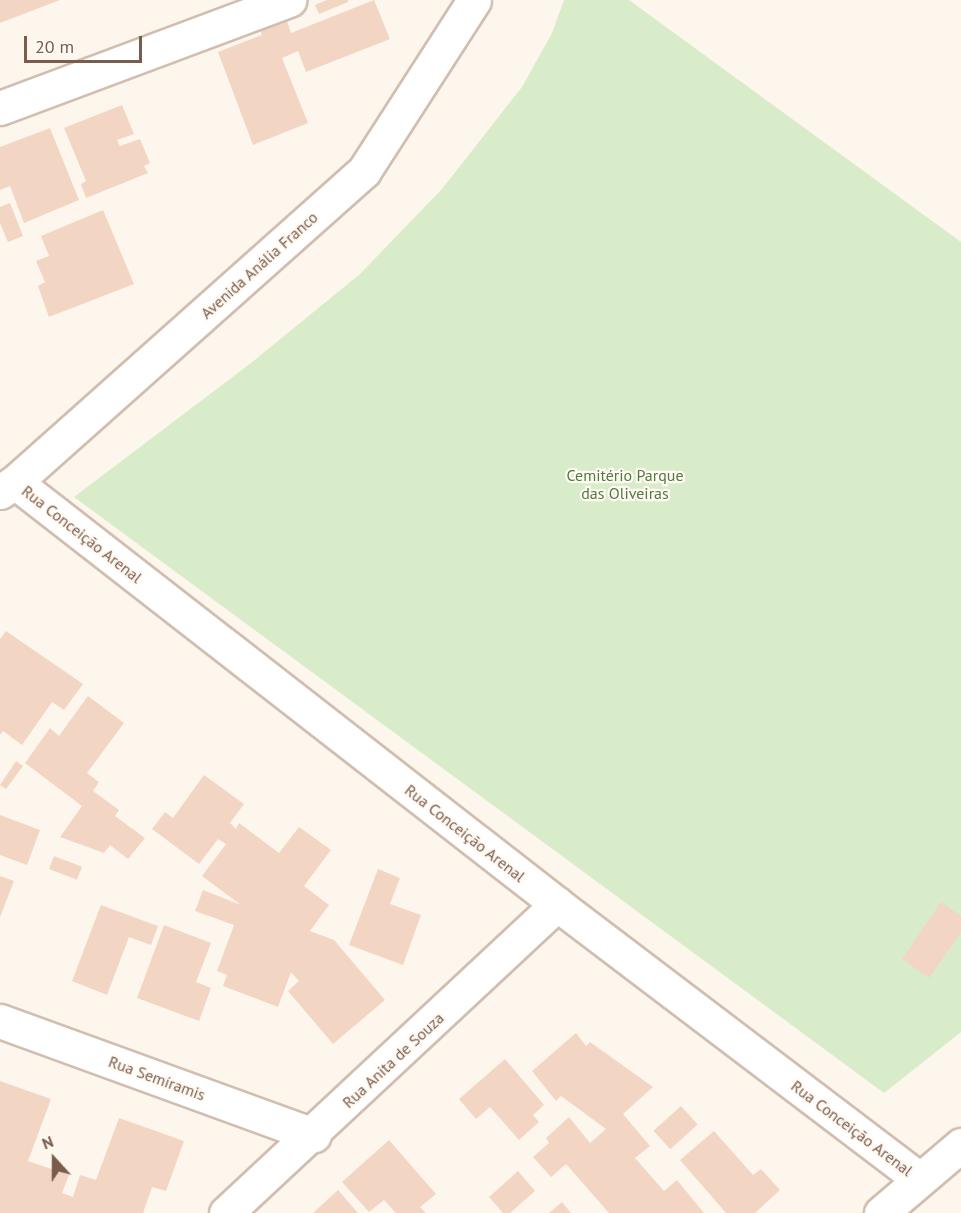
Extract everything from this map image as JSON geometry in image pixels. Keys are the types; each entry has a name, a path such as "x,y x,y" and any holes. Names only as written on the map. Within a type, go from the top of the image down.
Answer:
{"street":[{"path":"0,108 289,0"},
{"name":"Avenida Anália Franco","path":"8,487 364,171 474,0"},
{"name":"Rua Conceição Arenal","path":"8,487 919,1179"},
{"name":"Rua Anita de Souza","path":"226,1213 314,1135 557,904"},
{"name":"Rua Semíramis","path":"0,1021 314,1135"},
{"path":"881,1213 961,1145"}],"green space":[{"name":"Cemitério Parque das Oliveiras","path":"564,0 629,0 961,242 961,1032 884,1093 74,497 251,363 360,274 442,189 522,87 552,33"}],"building":[{"path":"0,0 60,0 0,23"},
{"path":"327,0 348,0 348,2 319,14 315,5"},
{"path":"374,0 390,39 306,72 298,51 282,58 308,123 253,145 218,52 262,35 258,26 285,15 291,33"},
{"path":"122,105 134,134 117,140 120,146 140,139 150,163 144,166 148,173 86,198 81,184 86,181 64,128"},
{"path":"50,128 79,200 24,223 10,186 0,190 0,147"},
{"path":"10,203 23,236 8,242 0,223 0,207"},
{"path":"103,210 134,284 49,317 38,286 45,282 36,261 49,256 41,236"},
{"path":"6,631 83,684 64,710 52,702 22,745 3,731 0,735 0,639"},
{"path":"88,696 124,723 87,773 99,782 93,791 119,810 115,816 145,838 128,859 110,845 104,853 60,837 82,806 25,763 50,728 59,736"},
{"path":"16,761 23,766 6,789 0,785"},
{"path":"204,775 244,804 230,823 236,829 239,823 279,853 299,827 331,850 304,886 329,905 310,931 334,940 385,1000 333,1044 288,991 299,981 291,972 278,1007 223,986 227,975 217,971 234,925 195,911 203,890 241,905 202,876 226,844 218,839 199,864 152,829 165,812 173,818"},
{"path":"0,815 40,830 27,865 0,855"},
{"path":"54,856 82,867 77,880 49,869"},
{"path":"378,869 400,878 390,904 421,915 403,965 349,945"},
{"path":"0,876 14,881 0,917"},
{"path":"941,902 961,916 961,932 929,978 902,959"},
{"path":"101,905 158,926 151,945 129,937 107,995 72,981"},
{"path":"164,925 211,943 196,982 211,988 199,1021 137,998"},
{"path":"576,1033 586,1046 590,1042 653,1087 623,1114 650,1146 635,1158 664,1191 677,1180 704,1213 609,1213 566,1164 551,1177 533,1157 549,1143 546,1138 569,1117 590,1143 606,1129 561,1096 556,1101 532,1071"},
{"path":"505,1059 544,1105 533,1115 539,1122 519,1140 490,1107 476,1119 459,1099"},
{"path":"0,1081 51,1099 28,1161 69,1175 62,1193 73,1197 80,1175 96,1180 119,1118 184,1141 166,1191 152,1187 143,1213 0,1213"},
{"path":"681,1106 698,1125 670,1149 654,1131"},
{"path":"714,1131 753,1175 761,1169 780,1190 755,1213 726,1213 680,1160"},
{"path":"389,1140 436,1194 420,1207 426,1213 396,1213 384,1200 369,1212 342,1182"},
{"path":"518,1171 535,1191 510,1213 503,1213 489,1197"},
{"path":"338,1190 358,1213 313,1213"},
{"path":"562,1202 571,1213 549,1213"}]}
